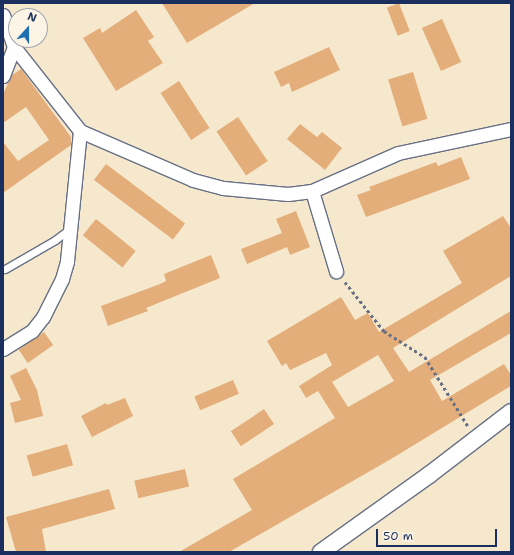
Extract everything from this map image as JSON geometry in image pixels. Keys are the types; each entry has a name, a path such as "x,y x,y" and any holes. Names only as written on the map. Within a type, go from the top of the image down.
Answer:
{"street":[{"path":"3,15 8,30"},
{"path":"3,76 14,48"},
{"path":"15,48 80,130 94,134 193,180 223,188 288,194 312,192 398,153 511,129"},
{"path":"3,349 32,331 43,317 62,279 71,228 80,130"},
{"path":"312,192 336,272"},
{"path":"321,552 476,440 511,412"}],"lane":[{"path":"4,269 55,240 71,228"}],"path":[{"path":"336,272 384,331 426,357 476,440"}],"building":[{"path":"162,3 255,3 187,43"},
{"path":"399,3 410,31 398,36 387,8"},
{"path":"136,10 154,37 148,41 163,63 116,91 83,38 100,28 102,33"},
{"path":"442,19 461,62 441,71 422,28"},
{"path":"329,47 340,70 292,92 289,83 281,87 274,72"},
{"path":"21,69 71,137 71,145 3,193 3,142 18,161 49,140 26,107 3,123 3,94 12,75"},
{"path":"413,72 427,119 402,126 388,80"},
{"path":"179,81 209,128 191,140 161,93"},
{"path":"238,117 268,161 246,175 216,132"},
{"path":"300,124 317,137 322,132 342,148 325,170 287,139"},
{"path":"461,157 470,179 366,217 357,195 371,190 369,187 436,162 438,166"},
{"path":"106,164 185,224 173,240 94,180"},
{"path":"296,211 310,247 290,255 287,247 247,264 241,249 282,233 276,219"},
{"path":"503,216 511,228 511,276 393,348 409,372 511,311 511,333 430,380 442,401 504,364 511,375 511,386 391,459 229,552 179,552 252,510 233,479 335,418 318,391 306,398 299,386 332,365 326,353 290,370 286,363 282,366 267,341 341,297 355,320 368,313 379,332 462,283 443,251","holes":["378,355 394,381 348,407 332,382"]},
{"path":"96,219 136,251 122,267 83,235"},
{"path":"211,255 220,278 146,308 148,311 108,326 101,306 160,284 166,281 164,274"},
{"path":"44,332 53,345 28,363 19,350"},
{"path":"26,368 37,390 43,416 15,423 10,403 21,400 10,376"},
{"path":"233,380 239,394 200,410 194,396"},
{"path":"125,398 133,416 92,437 81,416 106,403 107,405"},
{"path":"264,409 274,424 241,446 231,431"},
{"path":"67,444 73,465 33,477 27,456"},
{"path":"185,469 189,487 138,498 134,481"},
{"path":"109,489 115,509 42,529 46,552 16,552 6,517"}]}
